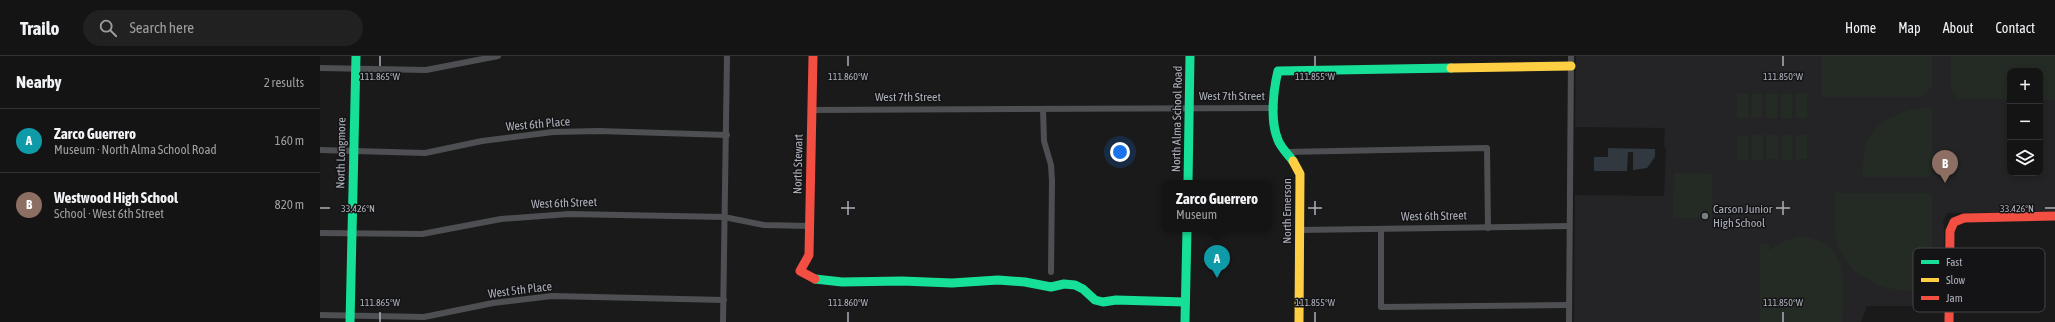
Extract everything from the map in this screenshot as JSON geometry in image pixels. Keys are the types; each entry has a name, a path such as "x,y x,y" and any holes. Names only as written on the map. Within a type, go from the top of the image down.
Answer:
{"street":[{"name":"North Longmore","path":"350,319 356,56"},
{"path":"320,68 356,70 426,70 498,56"},
{"path":"723,322 727,56"},
{"name":"North Stewart","path":"813,56 808,255 800,271 812,279 842,282 902,281 952,283 998,280 1025,282 1051,287 1064,284 1075,285 1083,289 1095,300 1103,302 1116,300 1185,302"},
{"name":"North Alma School Road","path":"1188,180 1190,56"},
{"path":"1568,322 1571,56"},
{"name":"West 7th Street","path":"812,110 1275,108 1275,79 1278,71 1571,66"},
{"name":"North Emerson","path":"1275,108 1277,139 1296,163 1300,174 1298,322"},
{"path":"1043,109 1044,141 1051,165 1052,181 1051,272"},
{"name":"West 6th Place","path":"320,150 425,153 482,141 553,132 599,131 726,135"},
{"path":"1286,152 1488,148 1488,228"},
{"name":"West 6th Street","path":"320,233 422,234 501,219 562,214 724,217 764,225 809,226"},
{"path":"1950,248 1950,231 1954,222 1964,218 2055,216"},
{"name":"West 6th Street","path":"1299,230 1569,226"},
{"path":"1381,229 1381,307 1569,305"},
{"path":"1184,322 1187,232"},
{"name":"West 5th Place","path":"320,315 350,319 424,317 493,303 552,296 724,300"},
{"path":"1949,312 1949,322"}],"shaded area":[{"path":"1576,56 2055,56 2055,211 1947,213 1943,221 1944,248 1913,248 1913,306 1867,306 1861,322 1574,322 1575,195 1664,196 1666,149 1664,146 1665,128 1575,127"},
{"path":"1822,56 1932,56 1932,86 1922,97 1822,97"},
{"path":"1951,56 2055,56 2055,100 2043,100 2043,68 2007,68 2007,99 1959,99 1951,91"},
{"path":"1737,94 1748,94 1748,118 1737,118"},
{"path":"1752,94 1762,94 1762,118 1751,117"},
{"path":"1766,94 1777,94 1777,118 1766,118"},
{"path":"1781,94 1792,94 1792,118 1781,118"},
{"path":"1796,94 1807,94 1807,118 1796,118"},
{"path":"1932,107 1933,173 1928,177 1862,177 1866,146 1870,136 1876,128 1893,116 1903,112"},
{"path":"1752,135 1763,135 1763,160 1752,160"},
{"path":"1766,135 1778,135 1778,159 1766,159"},
{"path":"1782,135 1792,135 1792,160 1782,160"},
{"path":"1796,135 1807,135 1807,159 1796,159"},
{"path":"1737,136 1748,136 1748,160 1737,160"},
{"path":"1608,148 1655,149 1655,157 1647,168 1633,170 1633,152 1628,152 1627,171 1594,171 1594,157 1608,157"},
{"path":"1674,173 1712,174 1712,218 1673,218"},
{"path":"1835,193 1928,193 1932,197 1932,248 1913,248 1913,291 1883,287 1859,274 1846,261 1841,253 1836,239"},
{"path":"1800,236 1816,240 1828,246 1836,255 1843,279 1842,322 1760,322 1760,244 1769,244 1769,251 1779,243"}],"traffic: fast":[{"path":"350,322 356,56"},
{"path":"1188,180 1190,56"},
{"path":"1293,161 1279,143 1275,132 1273,106 1278,71 1451,68"},
{"path":"1185,322 1187,232"},
{"path":"815,279 842,282 902,281 952,283 998,280 1025,282 1051,287 1064,284 1075,285 1083,289 1095,300 1103,302 1116,300 1185,302"}],"traffic: slow":[{"path":"1451,68 1571,66"},
{"path":"1293,161 1300,174 1299,322"}],"traffic: jam":[{"path":"813,56 809,255 800,271 815,279"},
{"path":"1950,248 1950,231 1954,222 1964,218 2055,216"},
{"path":"1949,312 1949,322"}],"place":[{"name":"Westwood High School","path":"1945,183"},
{"name":"Carson Junior High School","path":"1705,216"},
{"name":"Zarco Guerrero","path":"1217,278"}]}
